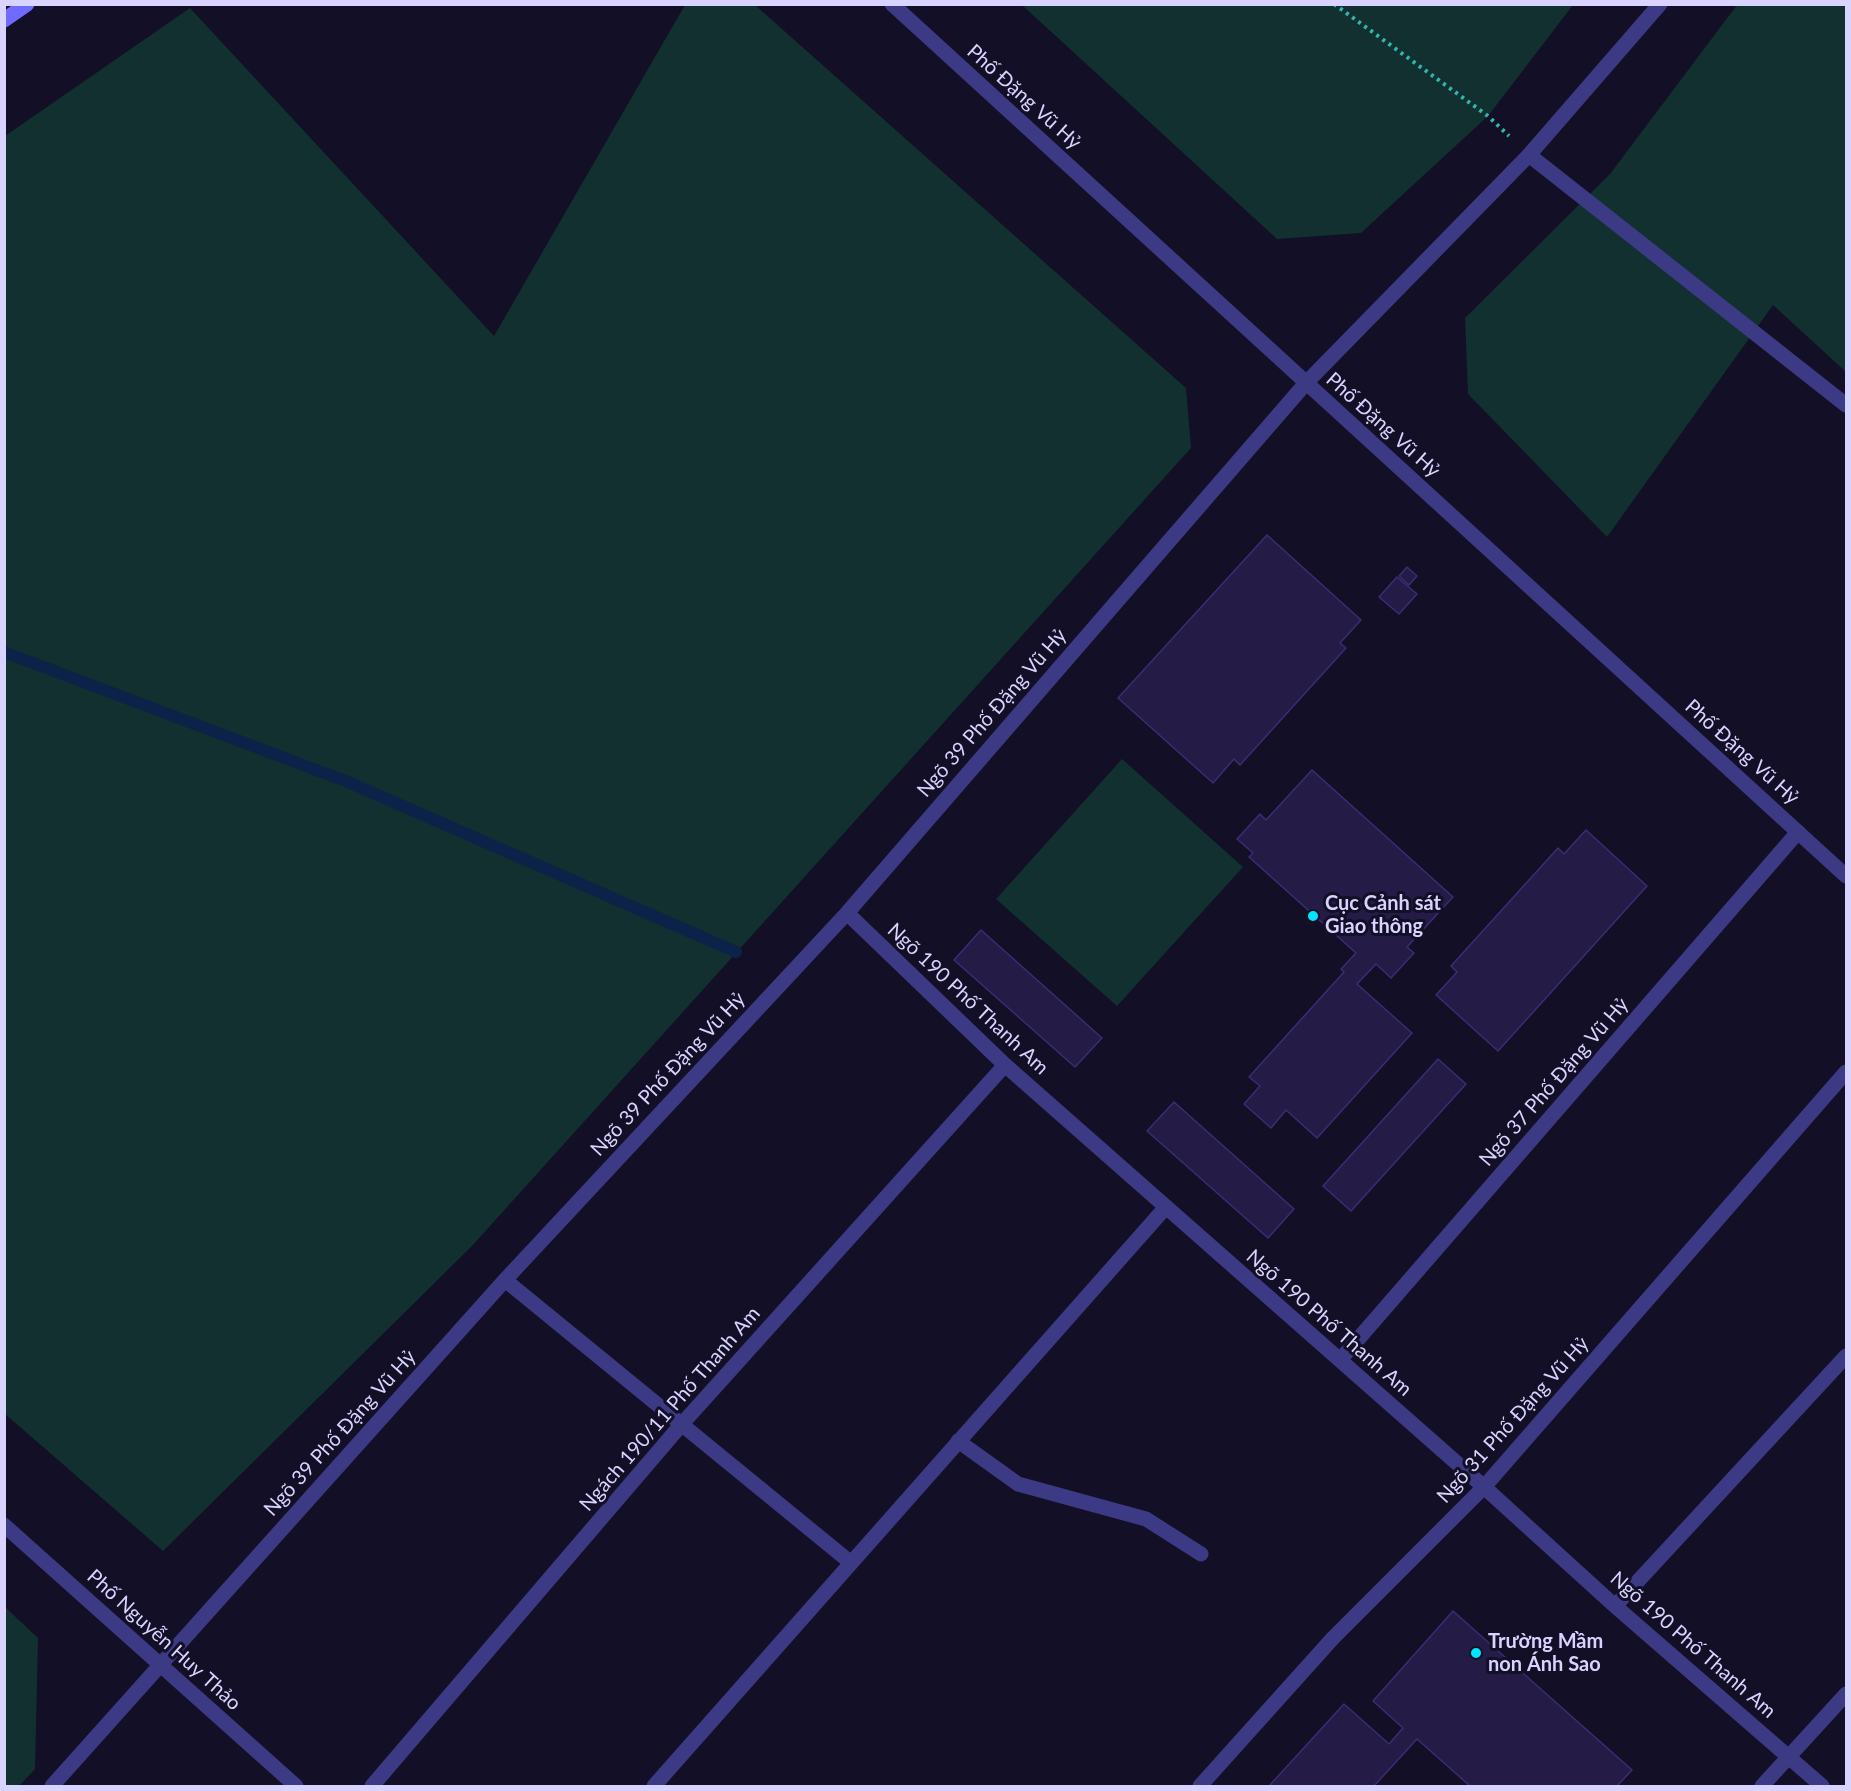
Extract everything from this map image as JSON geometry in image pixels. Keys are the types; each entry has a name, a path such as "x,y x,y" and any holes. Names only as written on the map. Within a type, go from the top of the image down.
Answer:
{"main road":[{"path":"4,20 27,4"}],"street":[{"name":"Phố Đặng Vũ Hỷ","path":"892,4 1846,876"},
{"name":"Ngõ 39 Phố Đặng Vũ Hỷ","path":"52,1786 505,1280 847,913 1306,382 1529,155 1660,4"},
{"path":"1529,155 1846,405"},
{"name":"Ngõ 37 Phố Đặng Vũ Hỷ","path":"1340,1360 1798,832"},
{"name":"Ngõ 190 Phố Thanh Am","path":"847,913 1005,1065 1484,1487 1615,1606 1822,1786"},
{"name":"Ngách 190/11 Phố Thanh Am","path":"372,1786 681,1425 1005,1065"},
{"name":"Ngõ 31 Phố Đặng Vũ Hỷ","path":"1200,1786 1333,1638 1484,1487 1846,1072"},
{"path":"654,1786 1166,1207"},
{"path":"505,1280 850,1562"},
{"path":"1615,1606 1846,1356"},
{"path":"958,1441 1018,1484 1146,1519 1201,1554"},
{"name":"Phố Nguyễn Huy Thảo","path":"4,1525 296,1786"},
{"path":"1762,1786 1791,1757 1846,1694"}],"path":[{"path":"1334,4 1488,116 1529,155"}],"green space":[{"path":"685,5 755,5 1186,388 1191,448 472,1246 163,1551 5,1414 5,136 190,8 494,336"},
{"path":"1022,5 1573,5 1488,116 1361,233 1277,239"},
{"path":"1737,5 1846,5 1846,372 1773,305 1607,537 1468,394 1465,318 1610,174"},
{"path":"1122,759 1243,867 1117,1006 996,899"},
{"path":"5,1607 38,1638 35,1769 19,1786 5,1786"}],"building":[{"path":"1267,535 1361,620 1340,643 1346,648 1240,765 1234,759 1213,783 1118,698"},
{"path":"1407,567 1417,576 1409,585 1399,576"},
{"path":"1397,577 1417,594 1399,614 1379,597"},
{"path":"1312,770 1453,897 1407,947 1414,953 1391,978 1376,964 1357,984 1412,1033 1317,1138 1286,1110 1271,1128 1244,1104 1260,1086 1249,1077 1344,972 1341,969 1356,953 1249,857 1253,853 1237,839 1260,814 1266,820"},
{"path":"1586,830 1647,886 1498,1051 1436,995 1457,972 1451,966 1558,848 1564,854"},
{"path":"981,930 1102,1038 1075,1067 954,960"},
{"path":"1438,1059 1466,1084 1351,1211 1323,1186"},
{"path":"1174,1102 1294,1209 1268,1238 1147,1131"},
{"path":"1453,1611 1632,1770 1617,1786 1470,1786 1417,1739 1374,1786 1269,1786 1344,1704 1389,1744 1403,1728 1373,1701"}],"waterway":[{"path":"4,652 348,782 736,952"}],"place":[{"name":"Cục Cảnh sát Giao thông","path":"1313,916"},
{"name":"Trường Mầm non Ánh Sao","path":"1476,1653"}]}
